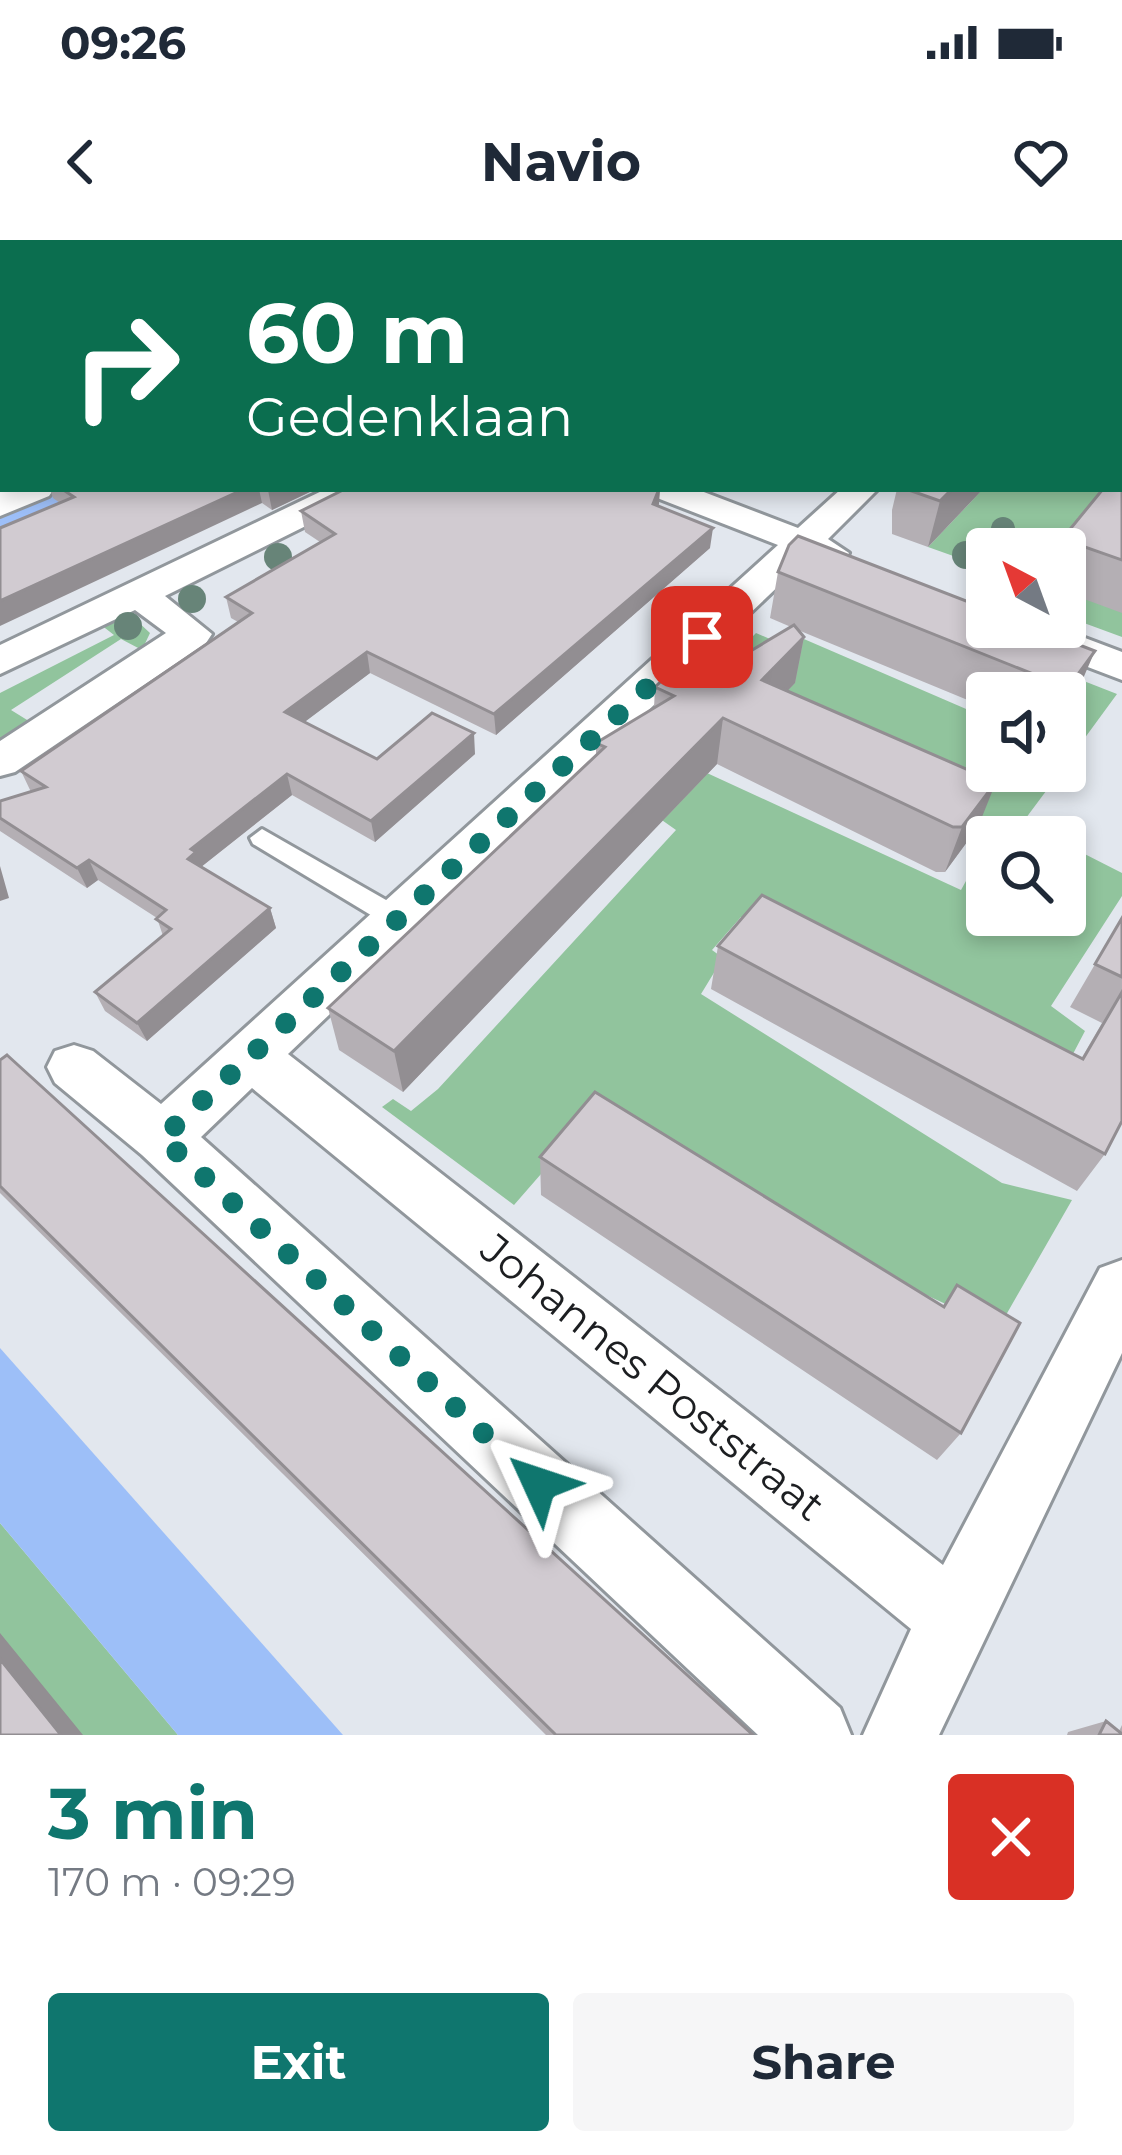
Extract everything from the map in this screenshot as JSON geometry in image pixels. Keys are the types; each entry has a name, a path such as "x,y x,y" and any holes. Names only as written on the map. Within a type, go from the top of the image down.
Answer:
{"street":[{"path":"0,505 30,492"},
{"path":"0,661 347,492"},
{"path":"672,492 865,566"},
{"path":"162,1138 858,492"},
{"path":"0,761 192,634 139,595"},
{"path":"1074,648 1122,667"},
{"name":"Johannes Poststraat","path":"251,1056 954,1618"},
{"path":"74,1067 162,1138 812,1735"},
{"path":"901,1735 954,1618 1118,1310"}],"lane":[{"path":"262,838 398,919"}],"green space":[{"path":"980,492 1122,492 1122,637 1086,624 1086,528 966,528 966,561 928,547"},
{"path":"839,585 966,635 966,648 1000,648 1061,672 1017,672 829,595"},
{"path":"122,616 135,619 150,633 142,650 121,639 11,710 32,723 0,744 0,693 114,635 96,621"},
{"path":"756,633 779,643 790,633 966,709 966,792 1045,792 1027,816 972,816 716,674"},
{"path":"1086,682 1117,694 1086,736"},
{"path":"657,750 961,890 966,881 966,936 1086,936 1086,855 1122,873 1122,896 1051,1006 1085,1031 1064,1071 741,917 712,950 723,958 701,994 1002,1183 1072,1200 1006,1315 991,1305 978,1319 924,1294 894,1293 595,1112 514,1205 382,1107 393,1099 411,1111 438,1089 676,830 649,811"},
{"path":"0,1523 178,1735 63,1735 0,1662"}],"water":[{"path":"0,1348 343,1735 178,1735 0,1523"}],"building":[{"path":"66,492 237,492 0,601 0,528 74,497"},
{"path":"339,492 658,492 653,504 713,528 494,714 367,652 285,712 377,759 432,713 474,733 371,821 287,774 191,849 196,852 188,859 270,908 137,1023 95,992 171,929 156,919 166,910 89,860 77,868 0,818 0,801 46,787 21,771 252,613 226,597 335,534 301,511"},
{"path":"914,492 949,492 940,501"},
{"path":"1101,492 1122,492 1122,560 1086,547 1086,528 1071,528"},
{"path":"798,536 966,601 966,647 778,572"},
{"path":"794,625 804,637 762,680 966,769 966,792 988,792 962,827 953,827 723,718 394,1051 328,1008 605,747 596,743 674,696 655,687 694,650 727,665"},
{"path":"968,648 1095,651 1080,672 1028,672"},
{"path":"762,895 1083,1059 1122,992 1122,1121 1105,1154 718,946"},
{"path":"1122,918 1122,977 1095,964"},
{"path":"7,1055 753,1735 556,1735 0,1186 0,1060"},
{"path":"595,1092 944,1307 957,1285 1020,1323 961,1433 540,1157"},
{"path":"0,1659 61,1735 0,1735"},
{"path":"1106,1721 1122,1734 1122,1735 1099,1735"}],"waterway":[{"path":"0,525 75,492"}],"route":[{"path":"539,1484 162,1138 702,637"}]}
